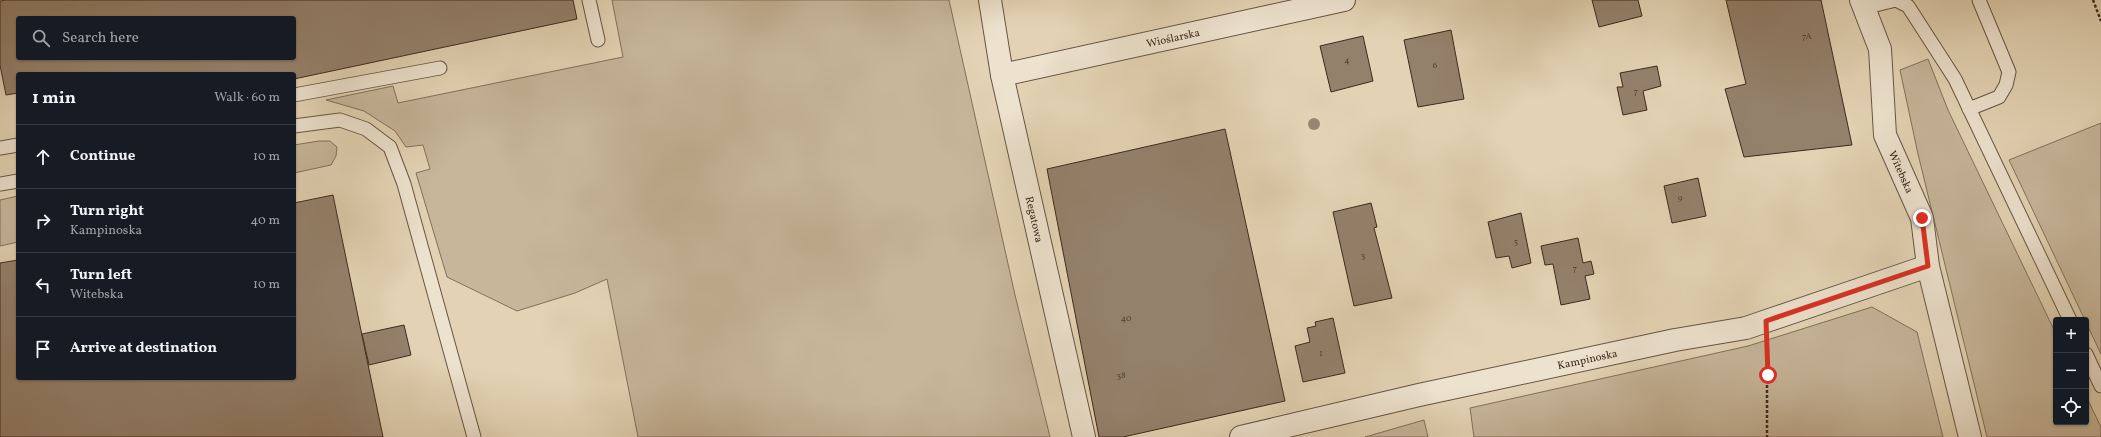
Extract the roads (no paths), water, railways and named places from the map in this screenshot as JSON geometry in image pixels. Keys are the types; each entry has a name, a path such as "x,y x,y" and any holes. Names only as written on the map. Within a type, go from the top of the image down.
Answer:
{"street":[{"name":"Regatowa","path":"990,0 1002,75 1084,437"},
{"name":"Wioślarska","path":"1002,75 1344,0"},
{"name":"Witebska","path":"1862,4 1880,49 1885,135 1922,218 1928,266 1970,437"},
{"name":"Kampinoska","path":"1241,437 1426,393 1675,340 1746,328 1928,266"}],"lane":[{"path":"589,0 598,40"},
{"path":"1862,4 1896,0 1908,6 1955,79 2069,317"},
{"path":"1969,109 1999,97 2006,84 2009,72 1979,0"},
{"path":"296,95 440,68"},
{"path":"296,126 340,120 366,129 390,147 404,184 474,437"},
{"path":"0,148 16,145"},
{"path":"0,184 16,181"},
{"path":"2089,360 2101,386"}]}
